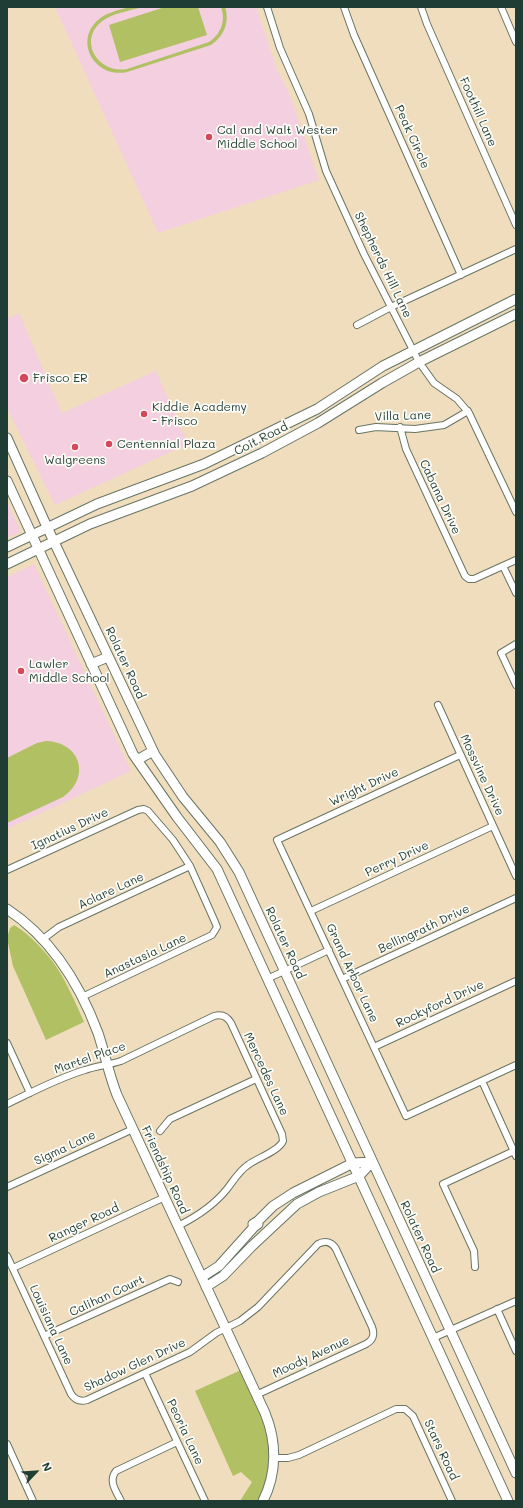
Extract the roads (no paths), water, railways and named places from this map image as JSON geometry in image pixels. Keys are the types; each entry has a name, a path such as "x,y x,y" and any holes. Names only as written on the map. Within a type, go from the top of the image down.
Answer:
{"main road":[{"name":"Coit Road","path":"7,547 97,504 204,464 317,409 376,370 516,299"},
{"name":"Coit Road","path":"7,564 104,518 192,486 262,453 318,423 419,362 516,314"},
{"name":"Rolater Road","path":"7,438 47,527 153,751 183,797 220,842 239,872 516,1472"},
{"path":"255,439 262,453"},
{"path":"7,481 137,760 177,817 217,869 508,1501"},
{"path":"161,481 166,496"},
{"path":"91,664 108,657"},
{"path":"137,760 153,751"},
{"name":"Friendship Road","path":"7,909 43,939 65,967 82,997 97,1033 117,1095 256,1395 270,1428 274,1443 271,1481 263,1501"},
{"path":"202,1277 219,1266 257,1222 276,1203 353,1163 372,1162"},
{"path":"206,1287 223,1276 252,1246 297,1204 319,1192 359,1176 372,1162"},
{"path":"276,1203 286,1213"},
{"path":"257,1222 270,1230"}],"street":[{"name":"Shepherds Hill Lane","path":"267,7 280,48 309,114 326,170 364,254 426,374 434,383 457,399 474,420 516,512"},
{"name":"Peak Circle","path":"344,7 354,35 461,275"},
{"name":"Foothill Lane","path":"421,7 427,24 516,225"},
{"path":"500,7 516,42"},
{"path":"357,325 516,249"},
{"name":"Villa Lane","path":"359,430 376,426 415,429 444,425 468,411"},
{"name":"Cabana Drive","path":"400,427 406,449 464,574 468,578 474,579 503,566"},
{"path":"516,560 503,566 516,593"},
{"path":"516,644 501,653 516,685"},
{"name":"Mossvine Drive","path":"438,705 516,876"},
{"name":"Wright Drive","path":"277,840 460,755"},
{"name":"Ignatius Drive","path":"7,870 138,810 144,809 148,810 173,840 190,866"},
{"name":"Perry Drive","path":"311,911 493,826"},
{"name":"Grand Arbor Lane","path":"277,840 406,1116 482,1081"},
{"name":"Anastasia Lane","path":"82,997 208,938 215,932 217,927 190,866"},
{"name":"Aclare Lane","path":"43,939 59,927 190,866"},
{"name":"Bellingrath Drive","path":"342,979 516,898"},
{"path":"268,979 329,950"},
{"name":"Rockyford Drive","path":"374,1047 516,981"},
{"name":"Martel Place","path":"7,1104 75,1073 86,1069 107,1066 123,1060 214,1016 224,1016"},
{"name":"Mercedes Lane","path":"178,1226 213,1204 227,1190 239,1172 247,1165 283,1144 282,1134 231,1022 224,1016"},
{"path":"7,1043 30,1093"},
{"path":"475,1267 474,1251 443,1184 515,1152 482,1081 516,1065"},
{"path":"160,1131 170,1119 256,1079"},
{"name":"Sigma Lane","path":"7,1187 133,1129"},
{"name":"Ranger Road","path":"12,1268 165,1197"},
{"name":"Shadow Glen Drive","path":"78,1400 88,1400 190,1352 216,1333 240,1321 258,1307 318,1244 323,1242 330,1243 336,1249 372,1327 373,1337"},
{"name":"Louisiana Lane","path":"7,1256 72,1395 78,1400"},
{"name":"Calihan Court","path":"44,1336 170,1279 178,1282"},
{"path":"433,1338 516,1301"},
{"path":"497,1309 516,1351"},
{"name":"Moody Avenue","path":"256,1395 366,1344 370,1342 373,1337"},
{"name":"Peoria Lane","path":"144,1373 205,1501"},
{"name":"Stars Road","path":"274,1458 288,1458 299,1455 402,1408 407,1410 413,1416 452,1501"},
{"path":"121,1501 113,1484 113,1476 118,1470 176,1442"},
{"path":"7,1444 33,1501"}],"place":[{"name":"Cal and Walt Wester Middle School","path":"209,137"},
{"name":"Frisco ER","path":"24,378"},
{"name":"Kiddie Academy - Frisco","path":"144,414"},
{"name":"Centennial Plaza","path":"109,444"},
{"name":"Walgreens","path":"75,447"},
{"name":"Lawler Middle School","path":"21,671"}]}
